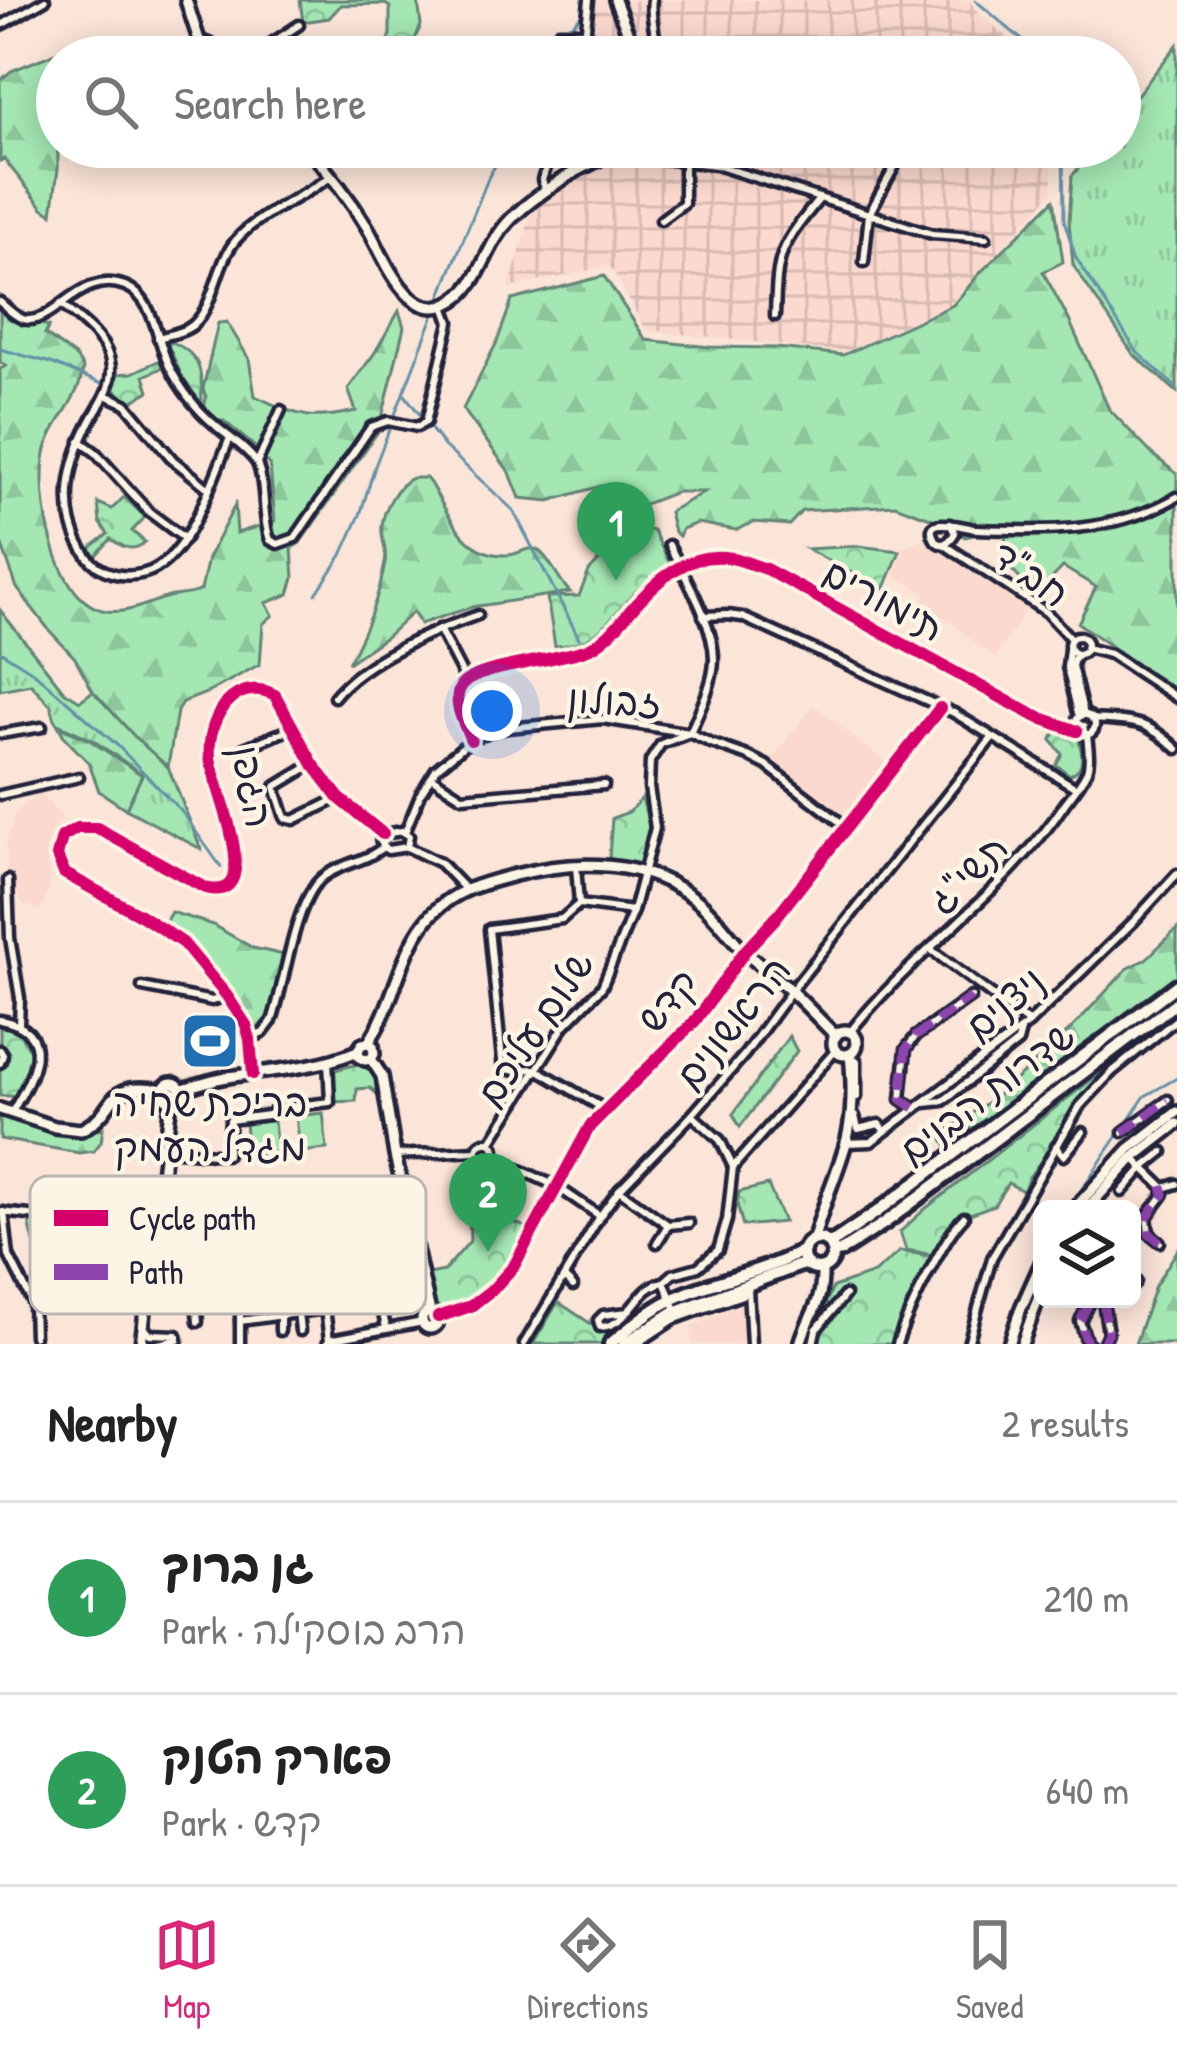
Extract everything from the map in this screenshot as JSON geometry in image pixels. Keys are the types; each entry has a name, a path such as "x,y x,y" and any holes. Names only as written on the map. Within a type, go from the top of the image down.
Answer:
{"main road":[{"name":"שדרות הבנים","path":"832,1248 1177,985"},
{"name":"שדרות הבנים","path":"832,1248 852,1244 886,1222 1177,1002"},
{"path":"624,1344 674,1305 748,1288 805,1257 814,1239 832,1248 831,1262 822,1269 815,1269 805,1257"},
{"path":"610,1344 641,1319 805,1257"}],"street":[{"path":"0,26 45,0"},
{"path":"186,0 198,36"},
{"path":"586,36 590,0"},
{"path":"615,0 629,36"},
{"path":"652,0 657,36"},
{"path":"282,36 299,25"},
{"path":"559,32 587,32"},
{"path":"327,168 402,289 427,304 447,304 465,292 495,236 514,215 582,168"},
{"path":"546,168 542,181 546,190"},
{"path":"661,220 684,203 684,168"},
{"path":"725,168 932,234 986,238"},
{"path":"864,262 868,214 894,168"},
{"path":"158,338 191,328 238,237 333,174"},
{"path":"775,316 776,280 785,241 820,198"},
{"path":"0,302 17,317 30,320 103,282 120,284 141,297 184,391 256,463 263,482 266,531 278,544 296,538 370,428 388,421 417,427 426,422 450,322 443,304"},
{"path":"61,304 95,334 107,352 111,378 70,469 70,505 79,541 95,565 115,574 141,574 168,560 184,539 230,438"},
{"path":"106,395 126,404 173,460 208,488"},
{"path":"256,463 281,410"},
{"path":"80,441 141,504 184,539"},
{"path":"974,530 943,544 933,531 940,523 974,530 1094,527 1127,520 1177,496"},
{"path":"950,524 954,538"},
{"name":"חב\"ד","path":"954,538 958,553"},
{"name":"חב\"ד","path":"943,544 1046,612 1072,638"},
{"path":"669,545 712,638 711,678 690,733"},
{"name":"תימורים","path":"679,566 729,557 766,569 1035,716 1077,731 1085,722"},
{"path":"471,740 457,699 466,680 586,650 614,631 645,593 679,566"},
{"path":"334,698 346,683 439,629 478,615"},
{"path":"703,616 742,617 954,713 1076,788"},
{"path":"439,629 466,680"},
{"name":"חב\"ד","path":"1072,638 1067,667 1085,722"},
{"name":"חב\"ד","path":"1072,638 1084,638 1083,651 1072,665 1085,722"},
{"path":"1070,649 1110,654 1177,698"},
{"name":"הגפן","path":"254,1075 246,1024 183,943 64,873 58,847 68,831 86,826 211,891 225,888 235,876 236,862 210,757 221,710 236,695 252,690 268,691 282,704 313,764 338,798 383,834"},
{"name":"קדש","path":"328,1342 461,1312 494,1288 514,1266 590,1126 695,1021 745,951 940,708"},
{"name":"זבולון","path":"405,832 431,777 471,740 508,728 603,719 690,733 766,765 844,826"},
{"name":"תימורים","path":"1053,721 1085,722"},
{"path":"1085,722 1141,722 1177,749"},
{"name":"תשי\"ג","path":"850,1032 1046,832 1087,771 1085,722"},
{"path":"0,734 42,727"},
{"path":"253,766 244,748 293,728"},
{"name":"שלום עליכם","path":"490,1143 563,1026 602,987 633,911 655,828 650,761 661,744 690,733"},
{"name":"הראשונים","path":"524,1344 619,1190 745,1054 992,738"},
{"path":"313,764 275,788 285,818 294,820 338,798"},
{"path":"0,795 80,777"},
{"path":"431,777 462,797 604,784"},
{"path":"407,847 410,839 405,832 383,834 380,839 388,850 407,847 440,863 465,890"},
{"path":"250,1039 272,1021 300,919 315,885 328,873 383,847"},
{"path":"576,865 579,904"},
{"path":"370,1059 363,1060 359,1046 368,1043 381,1024 417,934 444,902 465,890 538,869 576,865 643,873 682,888 836,1036"},
{"name":"ניצנים","path":"846,1143 871,1142 1026,1026 1177,874"},
{"path":"8,880 19,1025"},
{"path":"606,1109 536,1069 503,1070 489,929 562,919 579,904 633,911"},
{"path":"929,949 1026,1026"},
{"path":"142,987 212,1001 227,996"},
{"path":"918,1105 902,1099 906,1049 916,1036 971,997"},
{"path":"968,1344 992,1258 1080,1106 1177,1019"},
{"path":"0,1020 19,1025 33,1042 37,1062 35,1072 6,1111 81,1130 96,1120 118,1092 136,1087 163,1090 171,1083 180,1090"},
{"path":"814,1239 851,1117 850,1055 857,1045 856,1037 842,1032 836,1036 836,1050 850,1055 857,1061 856,1126 879,1124 885,1131"},
{"path":"368,1043 374,1049 370,1059"},
{"path":"0,1050 0,1064"},
{"path":"733,1167 836,1050"},
{"path":"180,1090 224,1077 358,1053"},
{"path":"370,1059 382,1076 400,1176"},
{"path":"165,1150 227,1155 230,1120 330,1102 328,1060"},
{"path":"163,1090 171,1101"},
{"path":"171,1101 179,1097 180,1090"},
{"path":"1123,1132 1168,1100"},
{"path":"162,1176 171,1101"},
{"path":"1082,1200 1129,1149 1177,1112"},
{"path":"628,1312 651,1284 698,1267 724,1238 733,1167 720,1141 692,1115"},
{"path":"1148,1115 1158,1126"},
{"path":"1095,1200 1132,1158 1177,1124"},
{"path":"1056,1146 1064,1156 1082,1132"},
{"path":"477,1151 481,1143 490,1143 492,1157"},
{"path":"395,1155 477,1151"},
{"path":"477,1151 484,1160 492,1157 556,1186 600,1216"},
{"path":"1122,1192 1163,1152"},
{"path":"1132,1158 1164,1188 1147,1217 1149,1233 1160,1242"},
{"path":"1164,1188 1177,1184"},
{"path":"619,1190 668,1225 688,1223"},
{"path":"2,1212 9,1256 30,1298"},
{"path":"897,1344 929,1274 964,1217"},
{"path":"657,1243 668,1225"},
{"path":"800,1344 822,1292 822,1269"},
{"path":"564,1277 573,1286"},
{"path":"424,1344 430,1320 426,1278"},
{"path":"664,1282 674,1305"},
{"path":"1009,1344 1033,1285"},
{"path":"637,1344 673,1320 742,1295 748,1288"},
{"path":"748,1288 751,1344"},
{"path":"813,1344 816,1330 845,1294"},
{"path":"1022,1344 1035,1308"},
{"path":"1090,1344 1080,1321 1092,1308"},
{"path":"1101,1308 1108,1333 1103,1344"},
{"path":"33,1314 34,1336"},
{"path":"141,1344 145,1314"},
{"path":"196,1314 198,1322"},
{"path":"240,1314 240,1344"},
{"path":"240,1321 292,1314"},
{"path":"298,1314 300,1331"},
{"path":"383,1314 386,1328"},
{"path":"280,1316 280,1331"},
{"path":"143,1328 150,1334 178,1335 178,1340 158,1344"}],"shaded area":[{"path":"594,0 969,0 1006,36 589,36"},
{"path":"545,168 1052,168 1053,192 949,305 844,352 646,330 610,266 509,288"},
{"path":"923,539 1026,609 995,658 923,601 926,593 895,576 902,548"},
{"path":"814,705 887,764 843,818 769,762"},
{"path":"40,793 63,819 53,827 46,846 50,887 40,911 24,904 12,886 6,843 15,813"},
{"path":"742,1304 744,1344 692,1344 691,1327"}],"green space":[{"path":"300,0 418,0 421,25 416,36 390,36 390,7 385,4 341,5 329,18 303,22"},
{"path":"1177,45 1177,392 1133,354 1073,265 1072,176 1078,168 1141,168 1141,90"},
{"path":"36,61 36,168 58,168 52,214 4,159 0,161 0,81"},
{"path":"1054,200 1063,262 1043,272 1109,409 1177,474 1177,693 1078,623 1096,587 1063,567 1035,596 1006,563 1005,527 965,537 955,527 895,505 802,511 789,525 754,522 736,530 697,523 682,529 679,536 669,512 704,492 676,492 622,513 601,486 549,501 520,498 510,473 463,409 512,300 604,276 646,340 843,355 953,305"},
{"path":"0,301 24,321 49,326 45,334 83,368 45,453 44,493 52,542 71,586 85,601 110,611 201,590 208,558 235,505 237,533 275,521 270,466 224,421 203,420 203,389 218,323 227,322 249,359 255,396 294,412 325,416 356,411 348,389 399,311 404,327 379,430 292,548 294,578 289,594 266,603 273,615 263,624 260,664 183,702 177,711 168,767 93,691 75,658 17,588 0,540 0,369 6,366 0,362"},
{"path":"172,342 195,360 202,404 183,379 168,345"},
{"path":"160,360 162,368 144,376 149,391 130,403 115,390 117,374 132,373"},
{"path":"412,478 426,478 451,520 480,549 511,555 539,551 570,592 472,607 420,624 413,612 348,663 382,576 385,512 396,491"},
{"path":"124,497 145,517 132,531 145,542 128,548 111,539 95,556 90,548 108,534 100,522 98,503 112,509"},
{"path":"653,530 670,564 591,637 555,646 547,597 579,596 589,571 625,533"},
{"path":"858,546 900,551 884,590 807,549"},
{"path":"0,610 64,691 80,701 93,691 168,767 201,849 126,809 142,774 91,739 56,723 51,706 31,684 0,690"},
{"path":"59,727 88,739 142,775 126,809 99,791 89,763"},
{"path":"1058,729 1078,737 1080,743 1081,763 1070,775 1056,765 1062,754 1051,740"},
{"path":"642,798 649,826 639,867 609,858 612,818 629,812"},
{"path":"171,912 213,925 253,948 284,955 270,1014 253,1033 200,956 162,927"},
{"path":"1177,929 1177,979 950,1152 941,1135 998,1095 1072,1028 1127,969 1146,959"},
{"path":"1177,1013 1177,1019 1076,1102 1023,1191 1008,1183 994,1205 959,1218 934,1255 906,1250 900,1232 925,1209"},
{"path":"14,1027 32,1061 14,1096 0,1096 0,1068 6,1064 7,1053 0,1044 0,1028"},
{"path":"789,1036 797,1051 740,1127 733,1114"},
{"path":"357,1064 376,1073 376,1093 370,1088 357,1089 356,1101 333,1102 331,1071"},
{"path":"323,1113 327,1149 300,1152 296,1116"},
{"path":"0,1115 72,1136 103,1128 101,1142 94,1151 79,1153 0,1139"},
{"path":"274,1121 277,1152 248,1155 245,1123"},
{"path":"768,1185 784,1222 743,1226 739,1192"},
{"path":"493,1192 516,1201 513,1222 528,1228 501,1272 477,1298 447,1308 430,1305 426,1274 444,1271 470,1241 469,1210"},
{"path":"900,1251 936,1257 907,1308 895,1344 809,1344 833,1287 874,1273"},
{"path":"1177,1251 1177,1344 1135,1344 1155,1286"},
{"path":"558,1302 608,1335 601,1344 533,1344"}],"waterway":[{"path":"567,36 594,0"},
{"path":"975,0 1017,36"},
{"path":"439,300 494,168"},
{"path":"1063,168 1064,220 1076,258 1137,352 1177,388"},
{"path":"316,594 342,555 360,515 436,309"},
{"path":"0,349 100,383"},
{"path":"405,395 444,446 513,510 579,638"},
{"path":"0,651 36,674 118,746 182,812 221,867"},
{"path":"1074,1200 1145,1096 1177,1078"},
{"path":"1027,1284 1033,1270"}],"marked path":[{"path":"914,1108 901,1099 906,1049 916,1036 971,997"},
{"path":"1123,1132 1168,1100"},
{"path":"1160,1242 1149,1233 1147,1217 1164,1194 1162,1186"},
{"path":"1086,1308 1080,1321 1090,1344"},
{"path":"1103,1344 1108,1333 1104,1308"}],"cycle path":[{"path":"471,740 458,701 460,688 468,680 590,648 674,570 715,557 766,569 1035,716 1077,731"},
{"path":"253,1074 246,1025 227,996 183,943 64,873 57,856 62,837 77,828 97,828 205,888 224,888 233,878 235,860 210,741 226,704 253,690 275,695 313,764 339,798 383,834"},
{"path":"438,1317 471,1306 514,1266 590,1126 695,1021 745,951 940,708"}],"place":[{"name":"גן ברוך","path":"616,581"},
{"name":"בריכת שחיה מגדל העמק","path":"210,1041"},
{"name":"פארק הטנק","path":"488,1252"}]}
